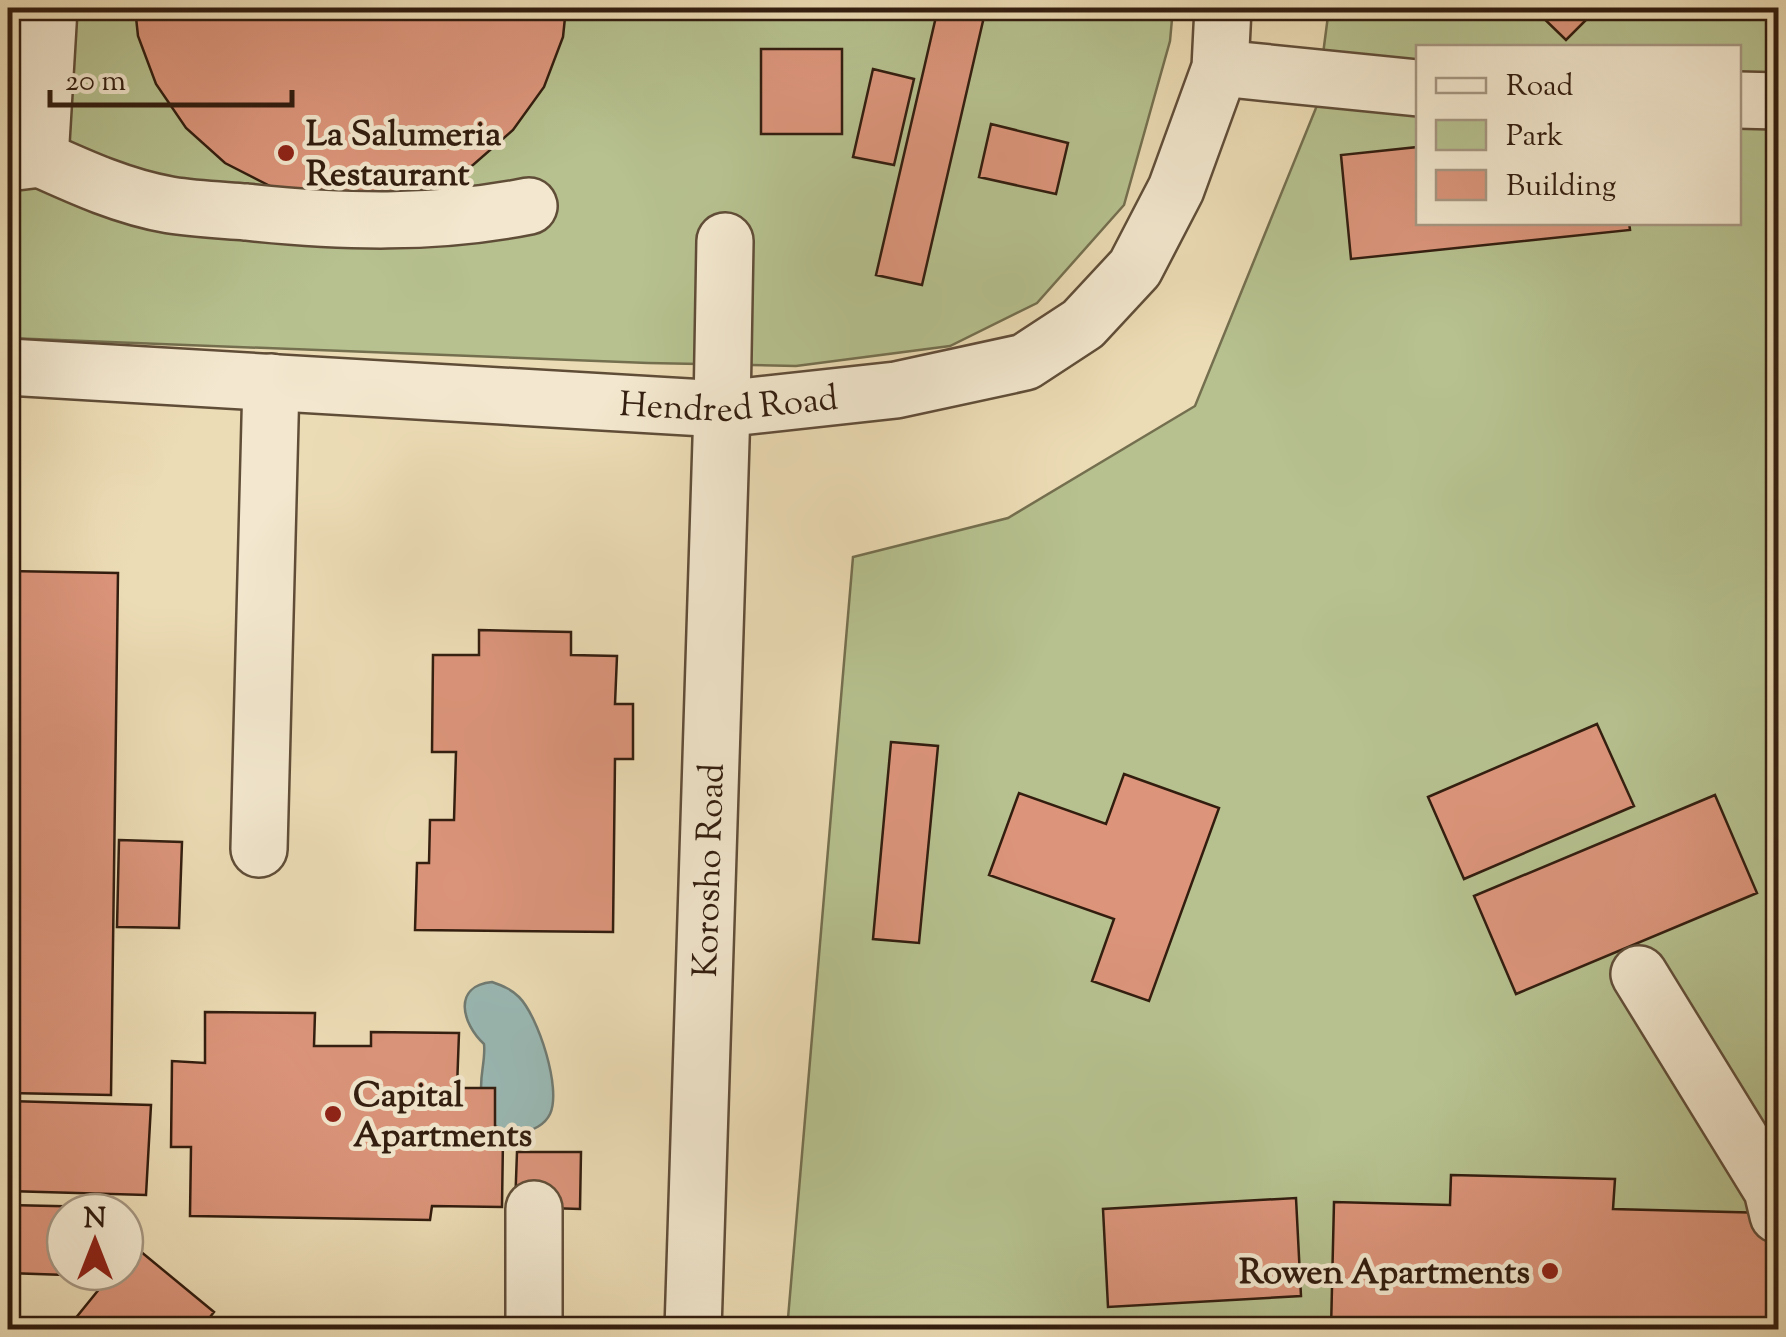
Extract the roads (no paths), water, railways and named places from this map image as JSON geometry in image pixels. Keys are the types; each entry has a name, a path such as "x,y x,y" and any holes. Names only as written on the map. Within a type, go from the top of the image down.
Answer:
{"street":[{"path":"49,8 24,161 170,205 280,216 399,221 482,216 529,206"},
{"name":"Hendred Road","path":"8,367 722,409 896,390 1024,362 1082,324 1135,268 1176,189 1220,68 1223,8"},
{"path":"1220,68 1416,88"},
{"path":"1741,100 1778,101"},
{"name":"Korosho Road","path":"693,1330 725,241"},
{"path":"258,849 271,382"},
{"path":"1639,974 1772,1190 1778,1216"},
{"path":"534,1209 534,1330"}],"water":[{"path":"492,982 513,992 526,1006 546,1053 553,1103 545,1121 530,1130 512,1132 496,1126 482,1098 484,1044 470,1026 465,1007 471,991"}],"place":[{"name":"La Salumeria Restaurant","path":"286,153"},
{"name":"Capital Apartments","path":"333,1114"},
{"name":"Rowen Apartments","path":"1550,1271"}]}
